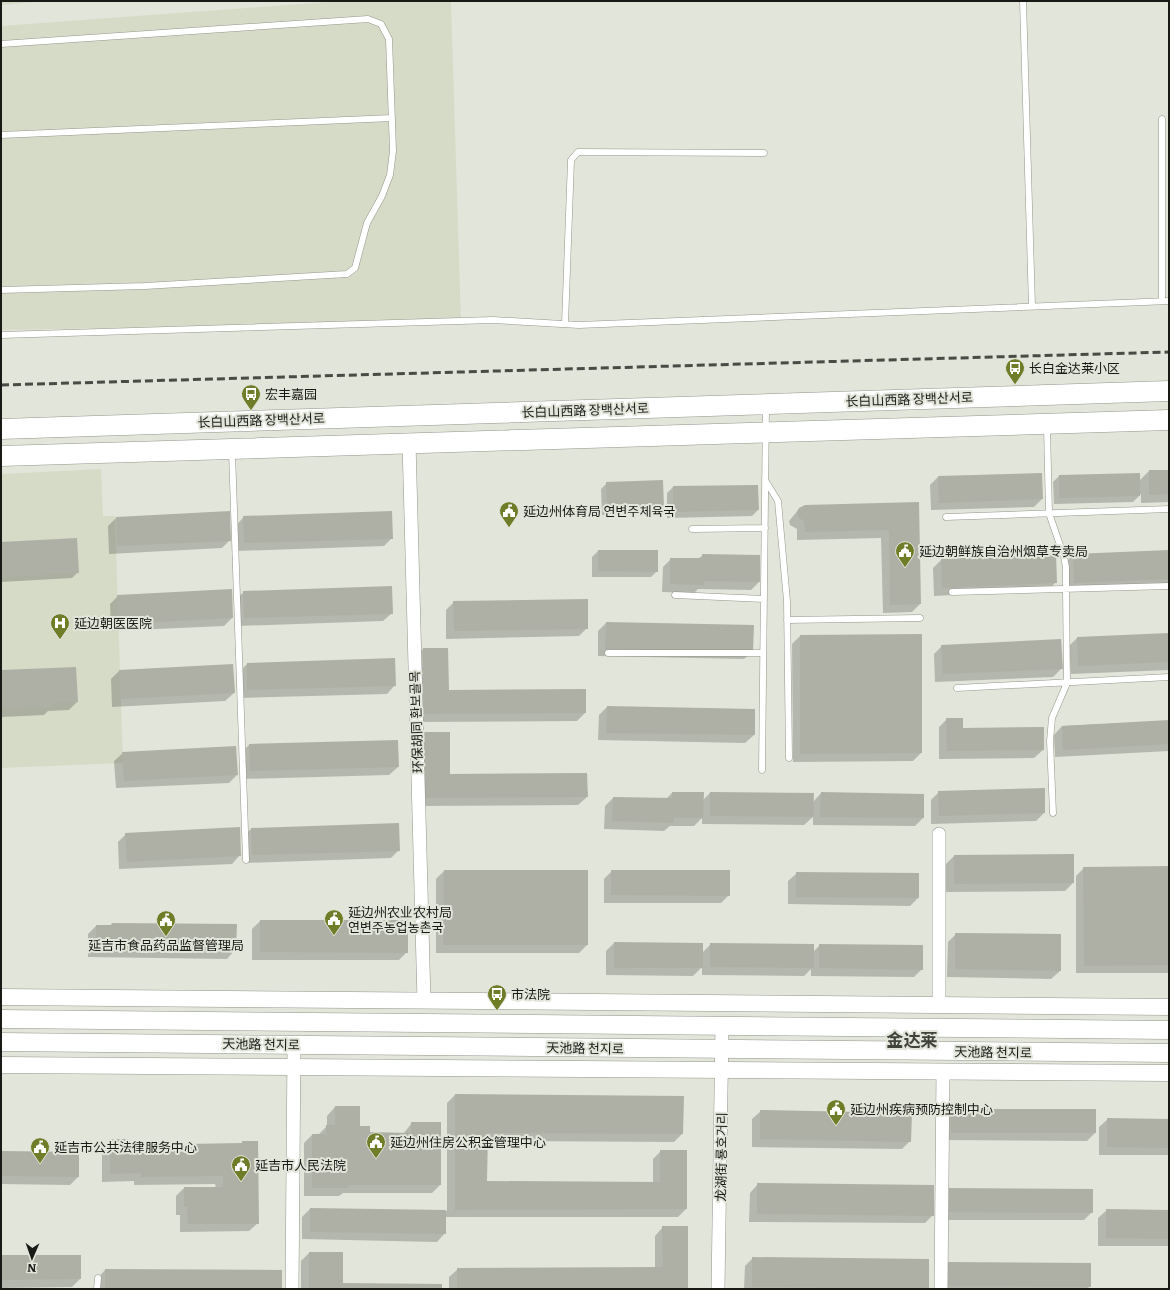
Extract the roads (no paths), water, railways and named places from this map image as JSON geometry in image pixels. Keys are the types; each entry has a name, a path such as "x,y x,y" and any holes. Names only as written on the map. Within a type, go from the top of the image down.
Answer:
{"main road":[{"name":"长白山西路 장백산서로","path":"1,429 1169,391"},
{"name":"长白山西路 장백산서로","path":"1,456 409,442 1169,420"},
{"name":"天池路 천지로","path":"1,1019 1169,1030"},
{"name":"天池路 천지로","path":"1,1042 1169,1053"}],"street":[{"name":"环保胡同 환보골목","path":"409,442 424,1001"},
{"path":"939,1005 940,834"},
{"path":"1,997 1169,1007"},
{"name":"龙湖街 룡호거리","path":"718,1289 722,1026"},
{"path":"292,1289 294,1045"},
{"name":"天池路 천지로","path":"1,1065 1169,1073"},
{"path":"941,1289 943,1071"}],"lane":[{"path":"1023,1 1032,307"},
{"path":"1,44 368,19 381,24 389,39 393,151 390,175 382,196 367,223 355,268 347,274 146,286 1,290"},
{"path":"1,135 392,118"},
{"path":"1,335 494,320 579,325 1166,301 1162,119"},
{"path":"564,324 571,160 578,152 764,153"},
{"path":"762,770 766,404"},
{"path":"1047,424 1049,513 1064,557 1066,589 1067,683 1052,718 1051,728 1053,812"},
{"path":"232,448 246,860"},
{"path":"765,480 778,502 787,620 789,758"},
{"path":"946,517 1169,509"},
{"path":"692,529 765,528"},
{"path":"952,592 1169,586"},
{"path":"675,596 764,599"},
{"path":"787,620 920,618"},
{"path":"608,653 763,653"},
{"path":"957,688 1169,677"},
{"path":"97,1289 98,1278"}],"railway":[{"path":"1,385 1169,352"}],"place":[{"name":"长白金达莱小区","path":"1015,385"},
{"name":"宏丰嘉园","path":"251,411"},
{"name":"延边州体育局 연변주체육국","path":"509,528"},
{"name":"延边朝鲜族自治州烟草专卖局","path":"905,568"},
{"name":"延边朝医医院","path":"60,640"},
{"name":"延边州农业农村局 연변주농업농촌국","path":"334,936"},
{"name":"延吉市食品药品监督管理局","path":"166,937"},
{"name":"市法院","path":"497,1011"},
{"name":"延边州疾病预防控制中心","path":"836,1126"},
{"name":"延边州住房公积金管理中心","path":"376,1159"},
{"name":"延吉市公共法律服务中心","path":"40,1164"},
{"name":"延吉市人民法院","path":"241,1182"}],"district":[{"name":"金达莱","path":"912,1040"}]}
